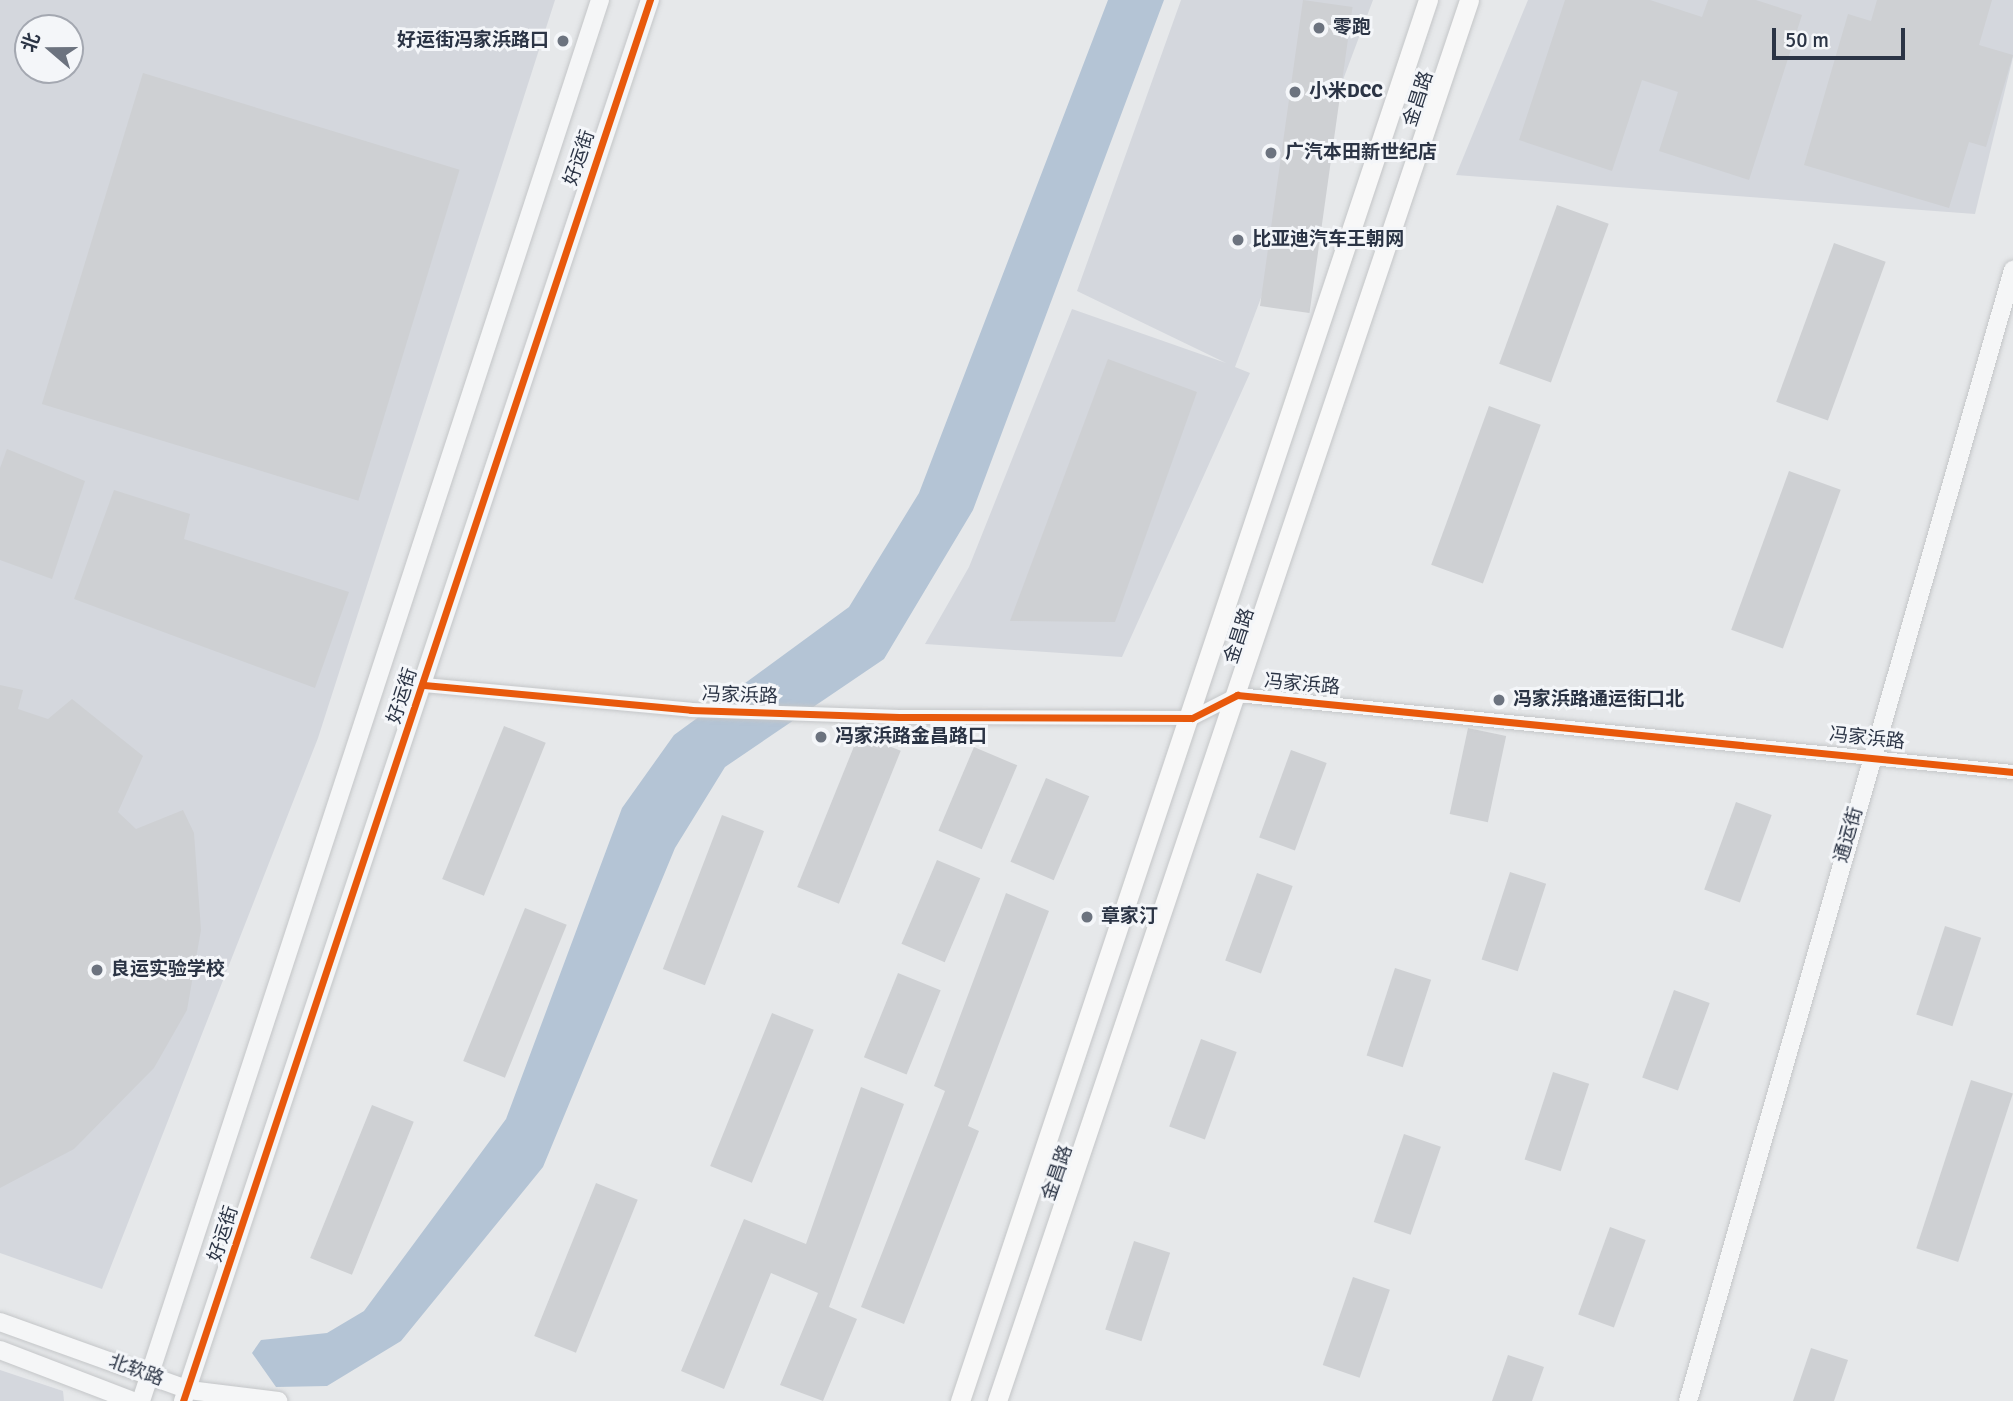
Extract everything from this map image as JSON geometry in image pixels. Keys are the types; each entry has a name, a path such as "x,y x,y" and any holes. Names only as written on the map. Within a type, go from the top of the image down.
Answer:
{"main road":[{"name":"金昌路","path":"960,1401 1192,718 1428,0"},
{"name":"金昌路","path":"997,1401 1469,0"}],"street":[{"name":"好运街","path":"141,1401 600,0"},
{"name":"好运街","path":"186,1396 650,0"},
{"name":"通运街","path":"1688,1401 1871,755 2013,270"},
{"name":"冯家浜路","path":"424,685 691,710 807,715 1192,718 1237,695 1871,755 2013,772"},
{"name":"北软路","path":"0,1322 149,1376 186,1396 278,1401"},
{"name":"北软路","path":"0,1350 134,1401"}],"shaded area":[{"path":"0,0 555,0 318,738 102,1289 0,1253"},
{"path":"1181,0 1373,0 1235,367 1250,373 1122,657 925,644 969,567 1072,309 1226,363 1077,291"},
{"path":"1528,0 2013,0 2013,57 1975,214 1456,175"},
{"path":"0,1370 63,1391 64,1401 0,1401"}],"water":[{"path":"1108,0 1164,0 973,510 884,659 725,767 675,848 543,1167 401,1341 327,1386 276,1387 252,1353 261,1340 327,1333 364,1311 506,1119 622,808 674,735 849,607 919,493"}],"building":[{"path":"1303,0 1353,7 1310,313 1260,306"},
{"path":"1565,0 1650,0 1702,17 1708,0 1756,0 1802,15 1749,180 1659,151 1678,92 1642,80 1612,171 1519,140"},
{"path":"1877,0 1992,0 1979,45 2013,55 1986,147 1969,142 1949,208 1804,165 1848,14 1871,21"},
{"path":"143,73 460,170 358,501 42,404"},
{"path":"1557,205 1609,224 1551,383 1499,364"},
{"path":"1834,243 1886,262 1828,421 1776,402"},
{"path":"1108,359 1197,392 1115,622 1010,621"},
{"path":"1489,406 1541,425 1483,584 1431,565"},
{"path":"7,449 85,481 52,579 0,560 0,468"},
{"path":"1789,471 1841,490 1783,649 1731,630"},
{"path":"114,490 190,514 184,539 349,592 315,688 74,599"},
{"name":"良运实验学校","path":"0,685 23,690 18,709 48,719 72,699 143,756 118,812 136,829 183,810 194,833 201,930 187,1010 154,1068 74,1149 0,1188"},
{"path":"504,726 546,743 484,896 442,879"},
{"path":"1468,728 1506,736 1488,822 1450,814"},
{"path":"859,734 901,751 839,904 797,887"},
{"path":"974,747 1017,765 982,849 938,831"},
{"path":"1291,750 1327,763 1295,850 1259,837"},
{"path":"1046,778 1089,796 1054,880 1010,862"},
{"path":"1736,802 1772,815 1740,902 1704,889"},
{"path":"722,815 764,831 705,985 663,969"},
{"path":"937,860 980,878 945,962 901,944"},
{"path":"1510,872 1546,884 1518,971 1482,959"},
{"path":"1257,873 1293,886 1261,973 1225,960"},
{"path":"1006,893 1049,911 968,1126 979,1131 904,1324 861,1307 945,1091 934,1086"},
{"path":"525,908 567,925 505,1078 463,1061"},
{"path":"1945,926 1981,938 1952,1026 1916,1014"},
{"path":"1395,968 1431,980 1403,1067 1367,1055"},
{"path":"898,973 941,990 907,1075 864,1057"},
{"path":"1674,990 1710,1003 1678,1090 1642,1077"},
{"path":"772,1013 814,1030 752,1183 710,1166"},
{"path":"1201,1039 1237,1052 1205,1139 1169,1126"},
{"path":"1553,1072 1589,1084 1561,1171 1525,1159"},
{"path":"1971,1080 2013,1094 1958,1262 1916,1248"},
{"path":"861,1087 904,1104 829,1307 857,1319 823,1401 780,1385 818,1293 771,1273 724,1389 681,1371 744,1219 806,1244"},
{"path":"372,1105 414,1122 352,1275 310,1258"},
{"path":"1404,1134 1441,1147 1411,1235 1374,1222"},
{"path":"596,1183 638,1200 576,1353 534,1336"},
{"path":"1610,1227 1646,1240 1614,1327 1578,1314"},
{"path":"1134,1241 1170,1253 1141,1341 1105,1329"},
{"path":"1353,1277 1390,1290 1360,1378 1323,1365"},
{"path":"1811,1348 1848,1360 1834,1401 1793,1401"},
{"path":"1508,1355 1544,1367 1532,1401 1492,1401"}],"cycle path":[{"path":"183,1401 650,0"},
{"path":"424,685 691,710 899,717 1192,718 1237,695 2013,772"}],"place":[{"name":"零跑","path":"1319,28"},
{"name":"好运街冯家浜路口","path":"563,41"},
{"name":"小米DCC","path":"1295,92"},
{"name":"广汽本田新世纪店","path":"1271,153"},
{"name":"比亚迪汽车王朝网","path":"1238,240"},
{"name":"冯家浜路通运街口北","path":"1499,700"},
{"name":"冯家浜路金昌路口","path":"821,737"},
{"name":"章家汀","path":"1087,917"},
{"name":"良运实验学校","path":"97,970"}]}
